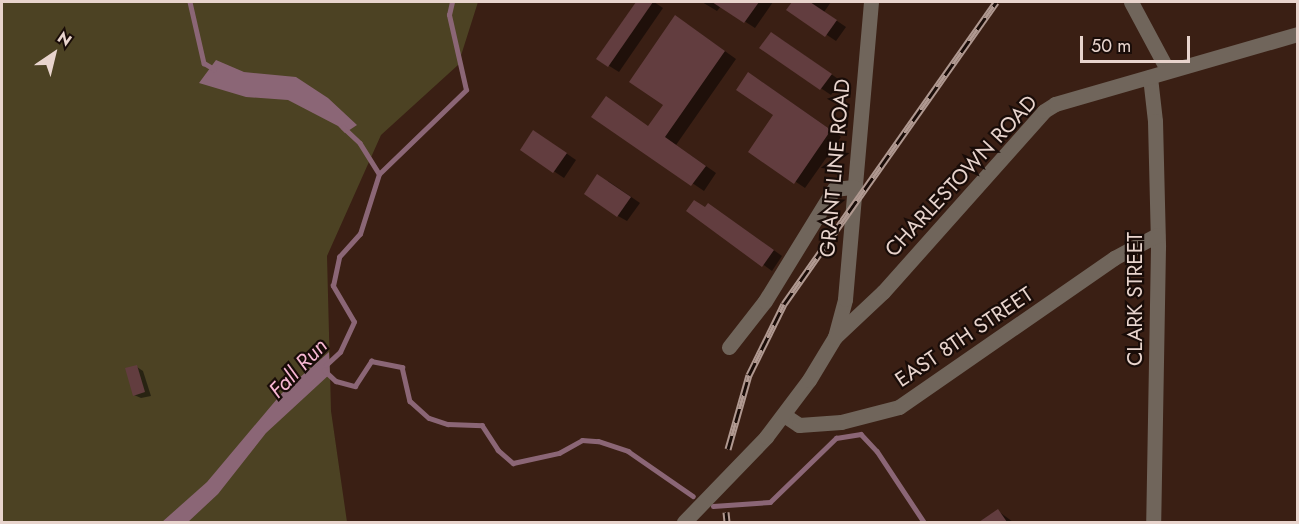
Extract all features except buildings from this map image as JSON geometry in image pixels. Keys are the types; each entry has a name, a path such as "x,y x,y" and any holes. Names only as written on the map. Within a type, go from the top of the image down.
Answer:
{"street":[{"name":"GRANT LINE ROAD","path":"834,337 845,299 871,2"},
{"path":"1131,2 1168,71"},
{"name":"CHARLESTOWN ROAD","path":"784,415 834,337 883,292 1044,111 1168,71 1298,33"},
{"name":"CLARK STREET","path":"1150,77 1155,121 1157,235 1153,522"},
{"path":"729,347 765,301 834,189 854,187"},
{"name":"EAST 8TH STREET","path":"784,415 799,425 841,422 899,407 1114,258 1157,235"},
{"path":"684,522 784,415"}],"shaded area":[{"path":"2,2 478,2 458,65 381,135 327,256 331,411 347,522 2,522"},
{"path":"216,60 244,72 296,77 328,98 357,125 345,133 338,126 288,100 246,97 199,83"},
{"path":"329,352 330,374 266,433 218,494 188,522 162,522 207,482 282,393"}],"waterway":[{"path":"190,2 204,63 214,69"},
{"name":"Fall Run","path":"326,365 340,352 354,322 333,286 339,257 360,234 379,174 466,90 449,15 452,2"},
{"path":"343,127 360,143 379,174"},
{"path":"324,370 336,381 355,386 371,361 402,367 410,401 429,418 448,424 482,425 498,450 513,463 559,453 582,440 598,441 628,451 693,496"},
{"path":"713,506 770,502 836,438 861,434 877,451 924,522"}],"railway":[{"path":"728,449 749,375 784,304 996,2"},
{"path":"726,512 727,522"}]}
